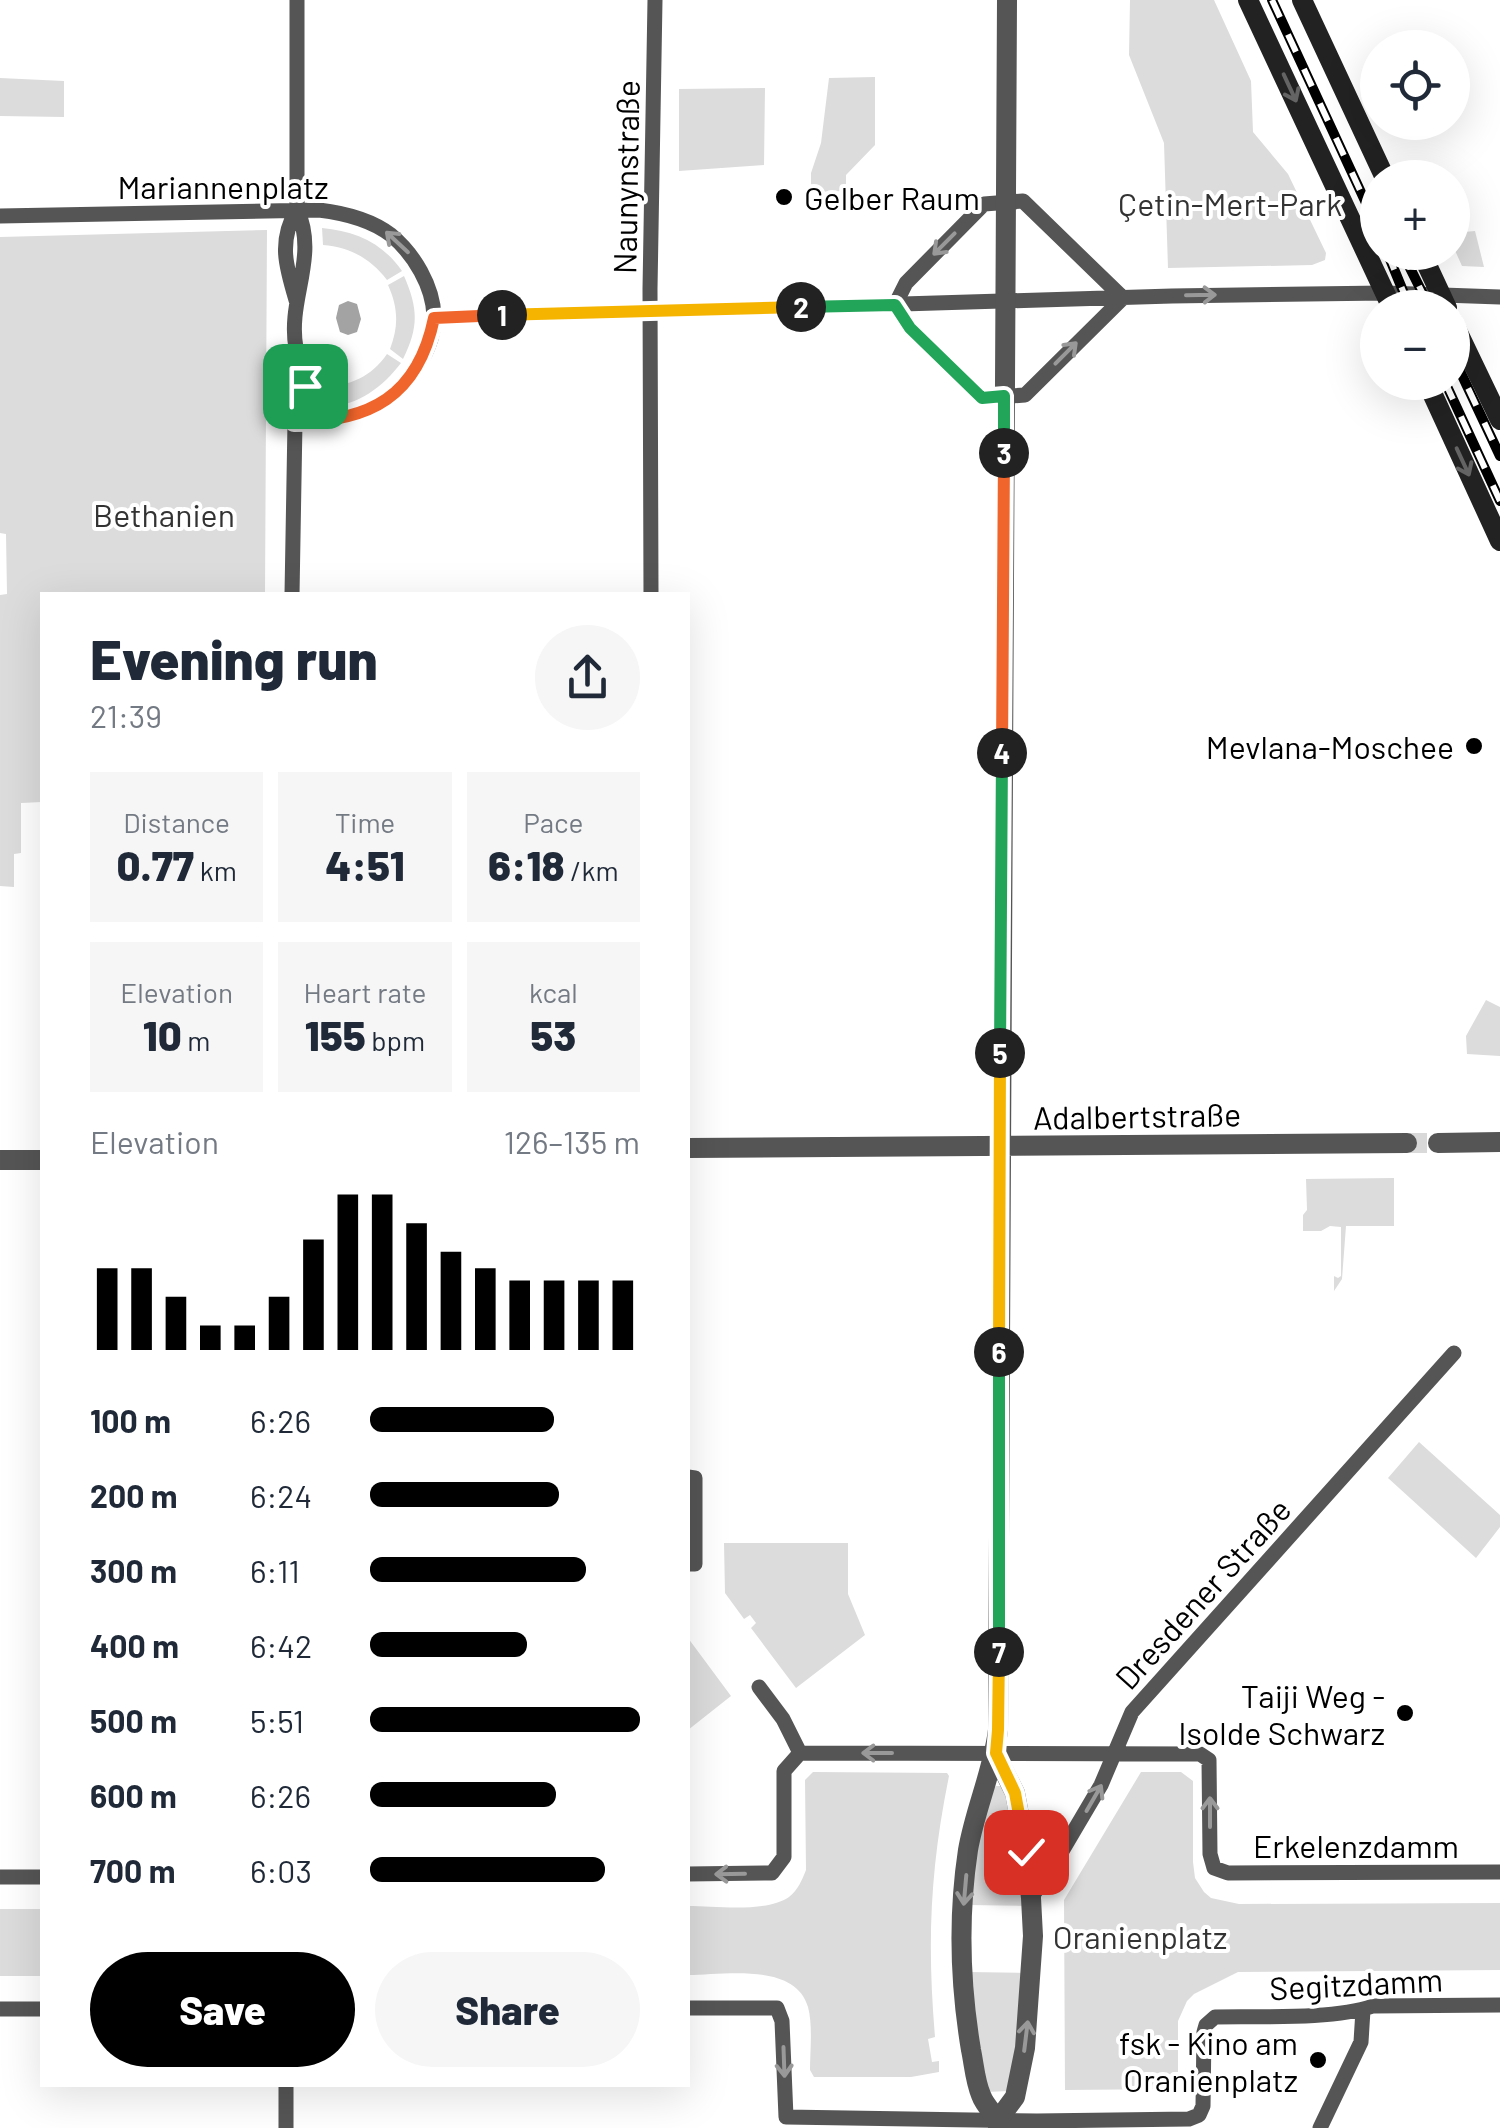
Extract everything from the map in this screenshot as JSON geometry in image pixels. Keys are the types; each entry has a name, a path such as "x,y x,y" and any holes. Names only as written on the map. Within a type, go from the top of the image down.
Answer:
{"main road":[{"path":"1248,0 1384,290"},
{"path":"1302,0 1377,160"},
{"path":"1470,358 1500,420"},
{"path":"1435,400 1500,541"}],"street":[{"path":"292,592 294,422 304,407 304,370 296,347 296,300 305,264 305,228 297,209 297,0"},
{"name":"Naunynstraße","path":"651,592 655,0"},
{"path":"998,2124 982,2098 974,2065 964,2000 962,1943 968,1850 996,1753 999,1682 1007,0"},
{"path":"895,305 906,282 984,204 1023,201 1123,298"},
{"name":"Mariannenplatz","path":"0,216 297,209 350,216 367,221 407,250 431,298 434,318"},
{"path":"1470,299 1500,297"},
{"path":"294,422 334,421 366,411 394,394 424,354 434,318 1123,298 1360,300"},
{"path":"895,305 910,328 982,398 1025,395 1123,298"},
{"path":"1438,1143 1500,1142"},
{"name":"Adalbertstraße","path":"690,1148 1407,1143"},
{"path":"0,1160 40,1160"},
{"name":"Dresdener Straße","path":"1031,1898 1101,1785 1132,1712 1454,1353"},
{"path":"690,1477 695,1478 695,1564 690,1564"},
{"path":"759,1687 784,1719 800,1753"},
{"path":"690,1874 772,1873 784,1857 784,1771 800,1753 1114,1755"},
{"path":"996,1753 1015,1793 1031,1898 1032,1974 1025,2048 1015,2097 998,2124"},
{"name":"Erkelenzdamm","path":"1114,1755 1207,1756 1210,1854 1214,1868 1228,1873 1500,1872"},
{"path":"0,1878 40,1877"},
{"name":"Segitzdamm","path":"998,2124 1189,2119 1198,2115 1203,2106 1204,2032 1214,2016 1328,2014 1373,2006 1500,2005"},
{"path":"690,2008 777,2008 782,2021 786,2117"},
{"path":"0,2009 40,2009"},
{"path":"1320,2128 1361,2042 1363,2010"},
{"path":"286,2087 286,2128"},
{"path":"769,2128 786,2117 998,2124"}],"green space":[{"name":"Çetin-Mert-Park","path":"1130,0 1214,0 1251,81 1253,132 1288,174 1326,253 1325,260 1312,265 1168,268 1164,143 1129,55"},
{"path":"875,77 875,145 846,175 846,191 811,192 829,78"},
{"path":"0,78 64,81 64,117 0,116"},
{"path":"765,88 764,165 679,171 679,89"},
{"path":"322,228 367,240 402,271 387,280 359,255 323,245"},
{"name":"Bethanien","path":"267,230 265,592 40,592 40,802 21,803 21,853 14,854 14,887 0,886 0,595 7,594 6,534 0,533 0,237"},
{"path":"1470,231 1475,231 1484,267 1470,266"},
{"path":"404,276 415,318 403,359 390,349 396,317 388,285"},
{"path":"387,354 401,363 385,381 356,400 322,406 322,387 359,379"},
{"path":"1486,1000 1500,1007 1500,1056 1467,1054 1466,1036"},
{"path":"1394,1178 1394,1226 1346,1226 1342,1279 1334,1291 1334,1276 1341,1276 1341,1227 1303,1231 1306,1179"},
{"path":"1419,1442 1500,1515 1500,1527 1476,1558 1388,1478"},
{"path":"724,1543 848,1543 848,1594 865,1635 796,1688 751,1628 756,1623 750,1615 744,1619 725,1593"},
{"path":"690,1641 731,1696 690,1728"},
{"path":"813,1772 949,1776 932,1906 935,2037 928,2039 932,2062 939,2061 939,2072 911,2077 814,2077 810,2070 808,2007 801,1993 789,1983 757,1974 690,1975 690,1906 767,1905 789,1897 799,1885 806,1870 805,1780"},
{"name":"Oranienplatz","path":"1141,1772 1181,1772 1193,1781 1195,1878 1211,1898 1239,1904 1500,1903 1500,1970 1238,1972 1187,2001 1178,2021 1178,2089 1065,2090 1064,1900"},
{"path":"996,1786 1005,1793 1027,1906 969,1905 973,1860"},
{"path":"0,1909 40,1909 40,1976 0,1976"},
{"path":"968,1972 1027,1973 1009,2091 986,2092"}],"shaded area":[{"path":"348,301 357,304 361,319 357,332 348,335 340,332 336,318 339,305"}],"tunnel":[{"path":"1407,1143 1438,1143"}],"railway":[{"path":"1272,0 1360,190"},
{"path":"1394,270 1403,290"},
{"path":"1411,270 1421,290"},
{"path":"1470,392 1500,456"},
{"path":"1453,400 1500,501"}],"place":[{"name":"Gelber Raum","path":"784,197"},
{"name":"Mevlana-Moschee","path":"1474,746"},
{"name":"Taiji Weg - Isolde Schwarz","path":"1405,1713"},
{"name":"fsk - Kino am Oranienplatz","path":"1318,2060"}],"route":[{"path":"305,386 304,407 294,422 334,421 366,411 394,394 415,370 434,318 895,305 910,328 982,398 1004,396 996,1753 1015,1793 1026,1852"}]}
